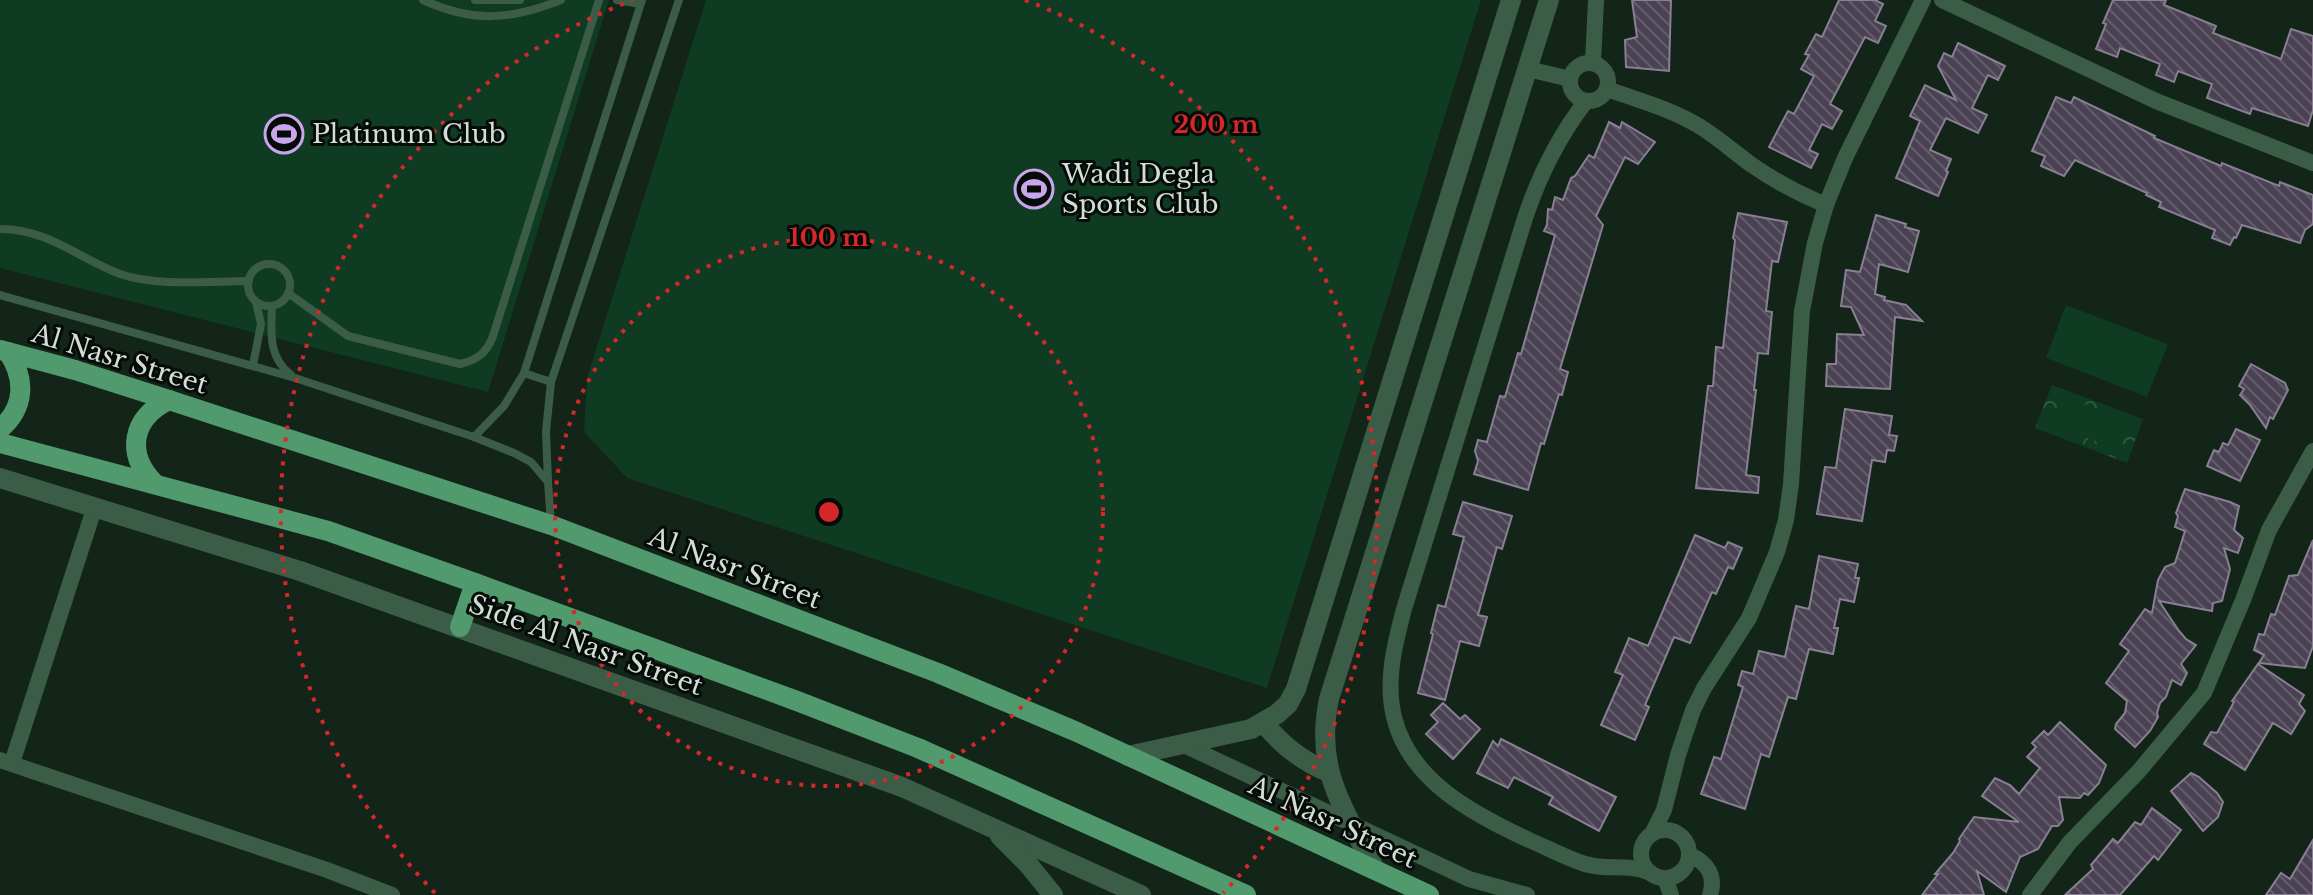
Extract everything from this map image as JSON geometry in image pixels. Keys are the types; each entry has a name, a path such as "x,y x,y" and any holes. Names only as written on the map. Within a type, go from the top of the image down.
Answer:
{"main road":[{"name":"Al Nasr Street","path":"4,351 169,400 551,525 938,673 1128,756 1429,895"},
{"path":"0,429 17,409 21,394 21,379 16,364 4,351"},
{"path":"154,483 137,459 138,430 145,417 169,400"},
{"path":"0,443 328,531 475,583 918,748 1246,895"},
{"path":"460,627 475,583"}],"street":[{"path":"1128,756 1238,733 1264,723 1288,704 1296,689 1511,0"},
{"path":"1375,869 1328,772 1324,735 1329,699 1549,0"},
{"path":"1593,62 1596,0"},
{"path":"1671,895 1642,860 1641,852 1663,815 1693,710 1749,618 1773,564 1783,531 1791,484 1802,311 1815,243 1845,158 1923,0"},
{"path":"1942,0 2156,101 2313,163"},
{"path":"1593,62 1606,72 1609,84 1599,99 1586,101 1575,96 1570,79 1580,64 1593,62"},
{"path":"1528,69 1570,79"},
{"path":"1607,89 1654,105 1700,126 1766,174 1826,205"},
{"path":"1586,101 1535,188 1525,218 1394,646 1393,717 1400,737 1415,761 1463,805 1571,859 1598,867 1637,868 1658,876 1672,877 1685,869 1690,855 1689,846 1677,832 1668,812 1667,801"},
{"path":"2030,895 2070,842 2139,771 2204,693 2269,530 2313,451"},
{"name":"Side Al Nasr Street","path":"0,478 300,571 902,787 1141,895"},
{"path":"95,506 6,762 327,870 392,895"},
{"path":"1264,723 1300,758 1328,772"},
{"path":"1182,744 1469,879 1527,895"},
{"path":"988,825 1028,864 1053,895"},
{"path":"1653,832 1661,829 1677,832"},
{"path":"1619,867 1641,852"},
{"path":"1690,855 1709,869 1713,883 1710,895"},
{"path":"327,870 353,895"}],"lane":[{"path":"423,0 449,10 496,17 525,14 561,0"},
{"path":"475,0 520,0"},
{"path":"288,293 336,329 361,340 460,364 482,355 493,336 599,0"},
{"path":"474,437 504,406 524,373 641,2 617,0"},
{"path":"551,525 546,431 551,382 679,0"},
{"path":"0,229 30,232 48,238 120,274 141,279 249,281"},
{"path":"253,365 261,324 256,302 249,292 249,281 259,267 276,265 288,276 290,285 285,299 272,306 256,302"},
{"path":"0,295 253,365 474,437 531,462 548,482"},
{"path":"272,306 271,333 275,355 295,378"},
{"path":"524,373 551,382"}],"green space":[{"name":"Platinum Club","path":"0,0 609,0 488,392 0,268"},
{"name":"Wadi Degla Sports Club","path":"706,0 1481,0 1267,688 627,478 584,432 587,378"},
{"path":"2066,305 2168,344 2147,397 2046,358"},
{"path":"2052,385 2143,419 2127,463 2035,428"},
{"path":"2065,397 2128,420 2117,449 2054,426"}],"building":[{"path":"1632,0 1671,0 1669,71 1626,67 1625,40 1637,37"},
{"path":"1839,0 1875,0 1883,4 1875,21 1886,26 1878,43 1865,37 1830,104 1842,111 1832,129 1822,124 1809,150 1818,154 1811,168 1769,147 1788,111 1794,114 1814,76 1801,69 1809,55 1805,54 1816,34 1822,37"},
{"path":"2113,0 2166,0 2164,5 2216,26 2213,33 2281,59 2291,29 2313,36 2313,110 2308,126 2252,108 2250,114 2207,98 2212,84 2178,71 2174,82 2156,75 2160,64 2120,48 2117,57 2096,49"},
{"path":"1958,43 2005,66 1998,80 1988,75 1972,108 1987,115 1978,133 1946,118 1930,150 1951,159 1938,196 1896,178 1920,121 1910,116 1925,85 1956,100 1938,66 1944,53 1952,57"},
{"path":"2056,97 2071,103 2074,97 2154,138 2221,166 2222,163 2279,186 2280,182 2313,195 2313,224 2305,230 2300,243 2242,225 2230,245 2212,238 2215,230 2159,207 2161,202 2147,193 2075,160 2064,176 2041,166 2045,156 2032,151"},
{"path":"1609,122 1620,128 1622,122 1655,142 1638,164 1625,157 1596,216 1603,225 1560,369 1568,372 1544,444 1541,443 1528,490 1474,474 1478,461 1475,451 1478,440 1487,442 1500,396 1505,397 1518,353 1521,354 1555,235 1544,231 1548,209 1552,210 1555,197 1563,200 1571,178 1589,155 1594,158"},
{"path":"1738,213 1787,222 1778,262 1772,261 1766,311 1772,312 1768,354 1758,353 1754,390 1746,475 1759,477 1758,493 1696,488 1708,386 1713,386 1716,347 1723,348"},
{"path":"1876,215 1919,231 1908,272 1879,264 1875,294 1885,297 1884,300 1906,305 1922,321 1895,317 1890,389 1826,386 1827,364 1836,364 1837,334 1864,335 1851,307 1841,306 1846,270 1860,272"},
{"path":"2251,364 2285,383 2288,390 2266,428 2240,395 2244,389 2239,386"},
{"path":"1845,409 1892,416 1889,435 1897,436 1894,451 1887,450 1885,462 1872,460 1862,521 1817,514 1825,467 1836,468"},
{"path":"2236,429 2260,440 2240,481 2207,466 2214,450 2219,452 2223,443 2228,445"},
{"path":"2185,489 2239,506 2234,530 2243,538 2238,553 2224,548 2230,569 2222,601 2213,603 2212,611 2159,601 2179,631 2196,645 2181,664 2187,673 2181,685 2172,680 2166,697 2160,703 2158,717 2135,747 2115,729 2125,713 2127,701 2106,683 2129,651 2120,644 2145,609 2152,613 2158,580 2165,567 2175,563 2185,531 2175,527 2176,513"},
{"path":"1463,502 1512,516 1502,549 1497,547 1478,615 1487,617 1479,646 1460,641 1445,700 1418,693 1438,605 1445,607 1464,537 1453,534"},
{"path":"1695,535 1725,548 1728,542 1742,548 1733,569 1728,567 1716,594 1712,592 1690,643 1674,637 1645,705 1649,707 1635,740 1601,725 1623,675 1615,672 1629,638 1648,646"},
{"path":"2313,540 2313,646 2305,668 2259,663 2264,655 2254,650 2259,634 2264,635 2289,576 2298,575"},
{"path":"1819,556 1858,564 1855,578 1859,578 1854,602 1840,599 1833,654 1809,649 1796,699 1788,697 1769,757 1761,754 1745,809 1701,794 1714,757 1721,759 1743,687 1738,685 1742,671 1753,674 1759,651 1785,657 1796,606 1809,609"},
{"path":"2258,664 2304,695 2299,704 2305,711 2291,734 2273,723 2245,770 2204,744 2211,732 2217,733 2232,701"},
{"path":"1443,703 1460,719 1465,715 1480,729 1453,759 1426,734 1438,722 1431,715"},
{"path":"2060,722 2106,765 2099,783 2088,795 2084,793 2080,798 2059,797 2063,820 2058,826 2052,826 2038,849 2020,857 2006,892 1977,871 1984,895 1922,895 1953,853 1974,817 2019,822 1982,796 1995,778 2010,785 2019,794 2040,768 2027,757 2036,747 2032,743 2044,731 2048,735"},
{"path":"1501,739 1616,797 1599,831 1549,804 1553,797 1514,777 1508,788 1477,773 1493,741 1498,746"},
{"path":"2191,773 2217,793 2223,802 2218,817 2203,831 2171,791"},
{"path":"2152,808 2181,830 2158,860 2154,856 2120,895 2065,895 2093,869 2091,865 2113,839 2118,843 2135,822 2141,825"},
{"path":"2313,840 2313,895 2266,895 2281,873 2290,879"}],"place":[{"name":"Platinum Club","path":"284,134"},
{"name":"Wadi Degla Sports Club","path":"1034,189"}]}
